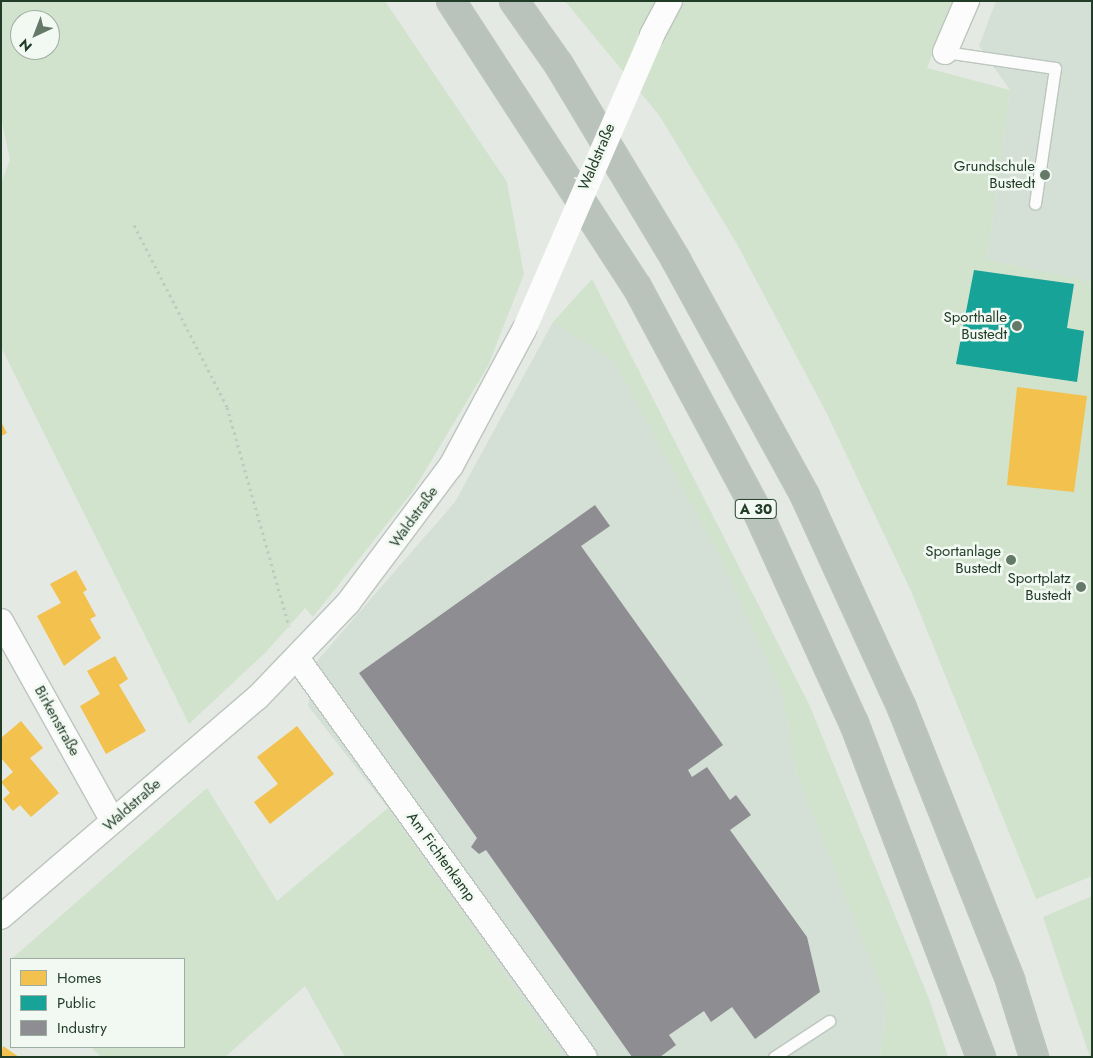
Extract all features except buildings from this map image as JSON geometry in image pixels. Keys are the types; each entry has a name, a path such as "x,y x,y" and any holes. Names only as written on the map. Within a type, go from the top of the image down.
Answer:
{"highway":[{"name":"A 30","path":"451,1 636,287 759,515 854,723 981,1057"},
{"path":"514,1 559,65 671,252 805,496 902,708 1010,980 1034,1057"}],"street":[{"name":"Waldstraße","path":"1,917 113,821 297,658 348,603 451,466 524,330 652,35 670,1"},
{"path":"945,52 967,1"},
{"name":"Birkenstraße","path":"1,621 113,821"},
{"name":"Am Fichtenkamp","path":"297,658 585,1057"}],"lane":[{"path":"945,52 1055,68 1035,204"},
{"path":"774,1057 829,1021"}],"path":[{"path":"134,225 227,408 297,658"}],"shaded area":[{"name":"Grundschule Bustedt","path":"996,1 1092,1 1092,299 1090,281 987,260 1010,90 979,46"},
{"path":"553,322 614,360 720,557 783,695 796,772 887,1002 880,1057 563,1057 388,808 308,706 317,661 455,502"}],"green space":[{"path":"1,1 385,1 507,182 524,274 488,366 413,491 313,617 305,608 266,652 189,724 1,347 1,183 10,160 1,117"},
{"path":"565,1 952,1 927,68 1010,90 987,260 1090,281 1092,299 1092,876 1036,899 911,591 826,412 737,244 659,115"},
{"path":"592,279 809,704 931,1004 948,1057 880,1057 887,1002 796,772 783,695 720,557 614,361 553,322"},
{"path":"207,788 277,901 388,808 563,1057 345,1057 305,986 225,1057 101,1057 92,1048 185,1048 185,958 12,958"},
{"path":"1092,896 1092,1057 1090,1057 1043,917"}],"place":[{"name":"Grundschule Bustedt","path":"1045,175"},
{"name":"Sporthalle Bustedt","path":"1017,326"},
{"name":"Sportanlage Bustedt","path":"1011,560"},
{"name":"Sportplatz Bustedt","path":"1081,587"}]}
